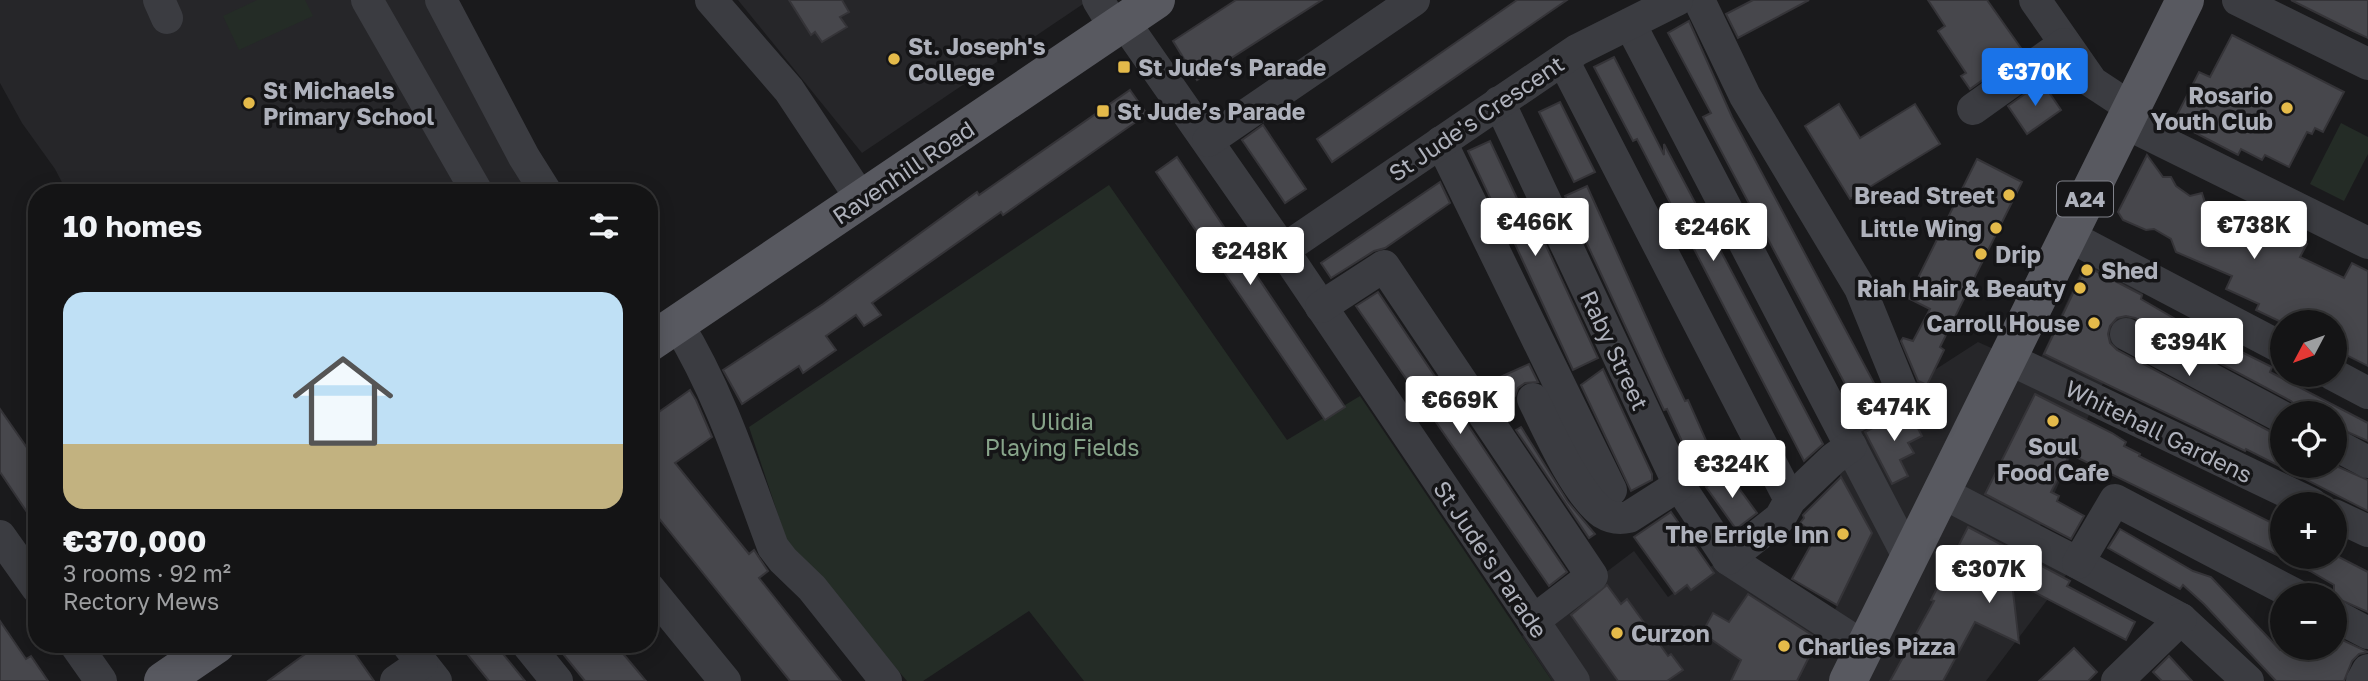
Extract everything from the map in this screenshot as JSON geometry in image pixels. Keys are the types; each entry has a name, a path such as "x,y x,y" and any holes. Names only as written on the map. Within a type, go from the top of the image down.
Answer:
{"main road":[{"name":"Ravenhill Road","path":"664,334 862,200 1112,16 1156,0"},
{"name":"A24","path":"1848,681 2185,0"},
{"path":"163,681 204,653"}],"street":[{"path":"367,0 472,184"},
{"path":"441,0 541,184"},
{"path":"710,0 789,90 862,200"},
{"path":"1208,141 1414,0"},
{"name":"St Jude's Crescent","path":"1283,250 1563,60 1677,0"},
{"path":"1699,0 1745,96 1860,288 1902,391 1846,436 1833,459 1790,500 1780,518 1728,559"},
{"path":"2035,0 2092,82 2127,114 2368,243"},
{"path":"2238,0 2368,64"},
{"name":"St Jude's Parade","path":"1112,16 1208,141 1574,681"},
{"path":"1630,24 1909,558"},
{"path":"1973,109 2064,44"},
{"path":"1563,60 1790,500"},
{"name":"Raby Street","path":"1499,102 1679,485 1728,559 1864,647"},
{"path":"1441,142 1611,490"},
{"path":"2067,235 2270,342"},
{"path":"1321,307 1384,266 1592,576 1533,621"},
{"path":"664,334 690,344 737,447 773,547 812,589 886,681"},
{"path":"2126,334 2270,411"},
{"name":"Whitehall Gardens","path":"2007,358 2287,492"},
{"path":"2347,382 2368,393"},
{"path":"1501,412 1542,394 1557,449 1592,503 1604,514 1621,519 1629,517 1679,485"},
{"path":"2347,451 2368,462"},
{"path":"1941,492 2181,619 2248,681"},
{"path":"2078,563 2115,500 2273,583"},
{"path":"2347,521 2368,531"},
{"path":"0,536 28,575"},
{"path":"658,600 725,681"},
{"path":"2117,681 2181,619"},
{"path":"2347,622 2368,633"},
{"path":"81,653 101,681"},
{"path":"534,653 557,681"},
{"path":"396,681 422,663"},
{"path":"2362,681 2368,670"}],"shaded area":[{"name":"St Michaels Primary School","path":"0,0 432,0 530,184 63,184 22,123 0,83"},
{"name":"St. Joseph's College","path":"738,0 1089,0 862,153"},
{"path":"2091,250 2149,279 2029,551 2069,571 1986,681 1552,681 1522,636 1634,551 1668,597 1716,563 1827,626 1872,533 1830,458 1902,391 1978,342 2036,368"}],"green space":[{"path":"257,0 305,0 313,16 239,50 223,16"},
{"path":"2341,123 2368,137 2368,154 2344,201 2310,184"},
{"name":"Ulidia Playing Fields","path":"1109,185 1287,440 1360,396 1552,681 1084,681 1029,611 923,681 907,681 787,542 749,427"}],"building":[{"path":"789,0 842,0 849,12 840,17 847,27 822,42 815,32 811,35"},
{"path":"1236,0 1322,0 1197,80 1173,41"},
{"path":"1517,0 1567,0 1332,162 1317,139"},
{"path":"1753,0 1809,0 1738,38 1726,14"},
{"path":"1928,0 1987,0 2023,51 1970,89 1961,76 1966,73 1938,31 1945,26"},
{"path":"2291,0 2368,0 2368,38 2353,31"},
{"path":"1689,21 1732,117 1875,385 1852,397 1703,117 1711,113 1668,33"},
{"path":"2232,35 2344,92 2323,132 2315,128 2312,134 2307,132 2289,167 2265,155 2262,160 2241,149 2238,155 2186,128 2189,121 2177,115 2199,72 2210,77"},
{"path":"1614,57 1664,155 1664,144 1823,444 1804,461 1637,139 1633,141 1594,67"},
{"path":"2042,82 2061,110 2027,134 2008,106"},
{"path":"1130,90 1147,114 872,303 881,315 864,326 856,315 826,336 836,350 803,373 799,366 742,404 723,370 823,304 977,192 979,195"},
{"path":"1560,102 1595,172 1574,182 1539,112"},
{"path":"1839,104 1860,138 1915,104 1940,144 1850,199 1805,126"},
{"path":"1263,125 1306,189 1285,203 1242,140"},
{"path":"1490,141 1521,207 1527,205 1598,358 1573,370 1498,207 1495,208 1468,151"},
{"path":"2147,155 2163,177 2171,177 2176,186 2190,196 2202,193 2206,206 2212,205 2215,211 2260,232 2267,219 2294,232 2292,237 2307,244 2300,257 2344,278 2352,263 2368,271 2368,366 2347,356 2347,310 2270,310 2270,317 2256,310 2259,304 2226,289 2232,276 2176,252 2171,239 2154,229 2146,230 2123,220 2118,212"},
{"path":"1177,157 1345,407 1325,420 1156,172"},
{"path":"1977,159 2022,182 1940,347 1944,350 1927,385 1918,381 1901,341 1903,338 1913,341 1930,309 1908,298"},
{"path":"1440,182 1450,203 1385,248 1374,251 1331,278 1321,263"},
{"path":"1587,186 1664,357 1685,401 1688,400 1712,454 1692,463 1667,409 1664,410 1565,196"},
{"path":"2086,266 2142,295 2141,299 2179,321 2270,366 2270,387 2299,387 2326,401 2291,401 2135,318 2117,318 2110,326 2108,334 2110,343 2117,350 2270,431 2270,461 2044,354"},
{"path":"1378,292 1567,572 1549,586 1356,306"},
{"path":"1529,364 1538,382 1525,383 1518,388 1515,396 1499,404 1485,384"},
{"path":"1603,369 1652,474 1652,480 1631,491 1581,385"},
{"path":"690,390 712,437 675,463 749,554 754,550 768,571 759,578 841,681 790,681 658,517 658,413"},
{"path":"2035,394 2112,433 2126,442 2124,446 2140,454 2139,456 2270,522 2270,552 2070,454 2051,492 2059,496 2057,501 2084,516 2071,539 1985,494"},
{"path":"0,409 28,449 28,514 0,472"},
{"path":"1908,409 1922,436 1908,443 1914,453 1900,460 1908,476 1892,484 1865,432"},
{"path":"2347,412 2368,423 2368,441 2347,432"},
{"path":"1521,427 1568,502 1595,534 1589,538 1516,430"},
{"path":"2347,471 2368,480 2368,511 2347,500 2347,492 2331,492 2303,478 2347,478"},
{"path":"1727,472 1757,513 1736,529 1706,487"},
{"name":"The Errigle Inn","path":"1841,477 1872,533 1837,605 1792,579 1816,536 1800,523 1803,515"},
{"path":"1671,512 1714,573 1691,590 1687,585 1675,594 1634,537"},
{"path":"1968,527 2070,581 2067,586 2135,622 2126,640 2009,579 2012,583 2019,643 1975,622 1943,681 1890,681 1934,601 1931,600"},
{"path":"2120,529 2193,571 2211,577 2270,639 2270,660 2347,660 2347,642 2368,652 2359,654 2352,661 2344,681 2276,681 2183,585 2180,589 2108,548"},
{"path":"2347,561 2368,572 2368,612 2347,603 2347,583 2331,583 2306,569 2347,569"},
{"name":"Curzon","path":"1607,585 1621,604 1627,599 1668,656 1671,654 1683,670 1667,681 1618,681 1571,615"},
{"path":"1748,594 1818,639 1797,681 1731,681 1741,660 1702,633 1713,613 1729,622"},
{"path":"0,621 26,659 31,656 48,681 0,681"},
{"path":"2074,648 2097,672 2088,681 2039,681"},
{"path":"307,653 354,653 374,681 268,681"},
{"path":"466,653 502,653 525,681 489,681"},
{"path":"562,653 623,653 646,681 585,681"},
{"path":"2169,656 2192,681 2162,681 2153,672"}],"place":[{"name":"St. Joseph's College","path":"894,59"},
{"name":"St Jude‘s Parade","path":"1124,67"},
{"name":"St Michaels Primary School","path":"249,103"},
{"name":"Rosario Youth Club","path":"2287,108"},
{"name":"St Jude’s Parade","path":"1103,111"},
{"name":"Bread Street","path":"2009,195"},
{"name":"Little Wing","path":"1996,228"},
{"name":"Drip","path":"1981,254"},
{"name":"Shed","path":"2087,270"},
{"name":"Riah Hair & Beauty","path":"2080,288"},
{"name":"Carroll House","path":"2094,323"},
{"name":"Soul Food Cafe","path":"2053,421"},
{"name":"The Errigle Inn","path":"1843,534"},
{"name":"Curzon","path":"1617,633"},
{"name":"Charlies Pizza","path":"1784,646"}]}
